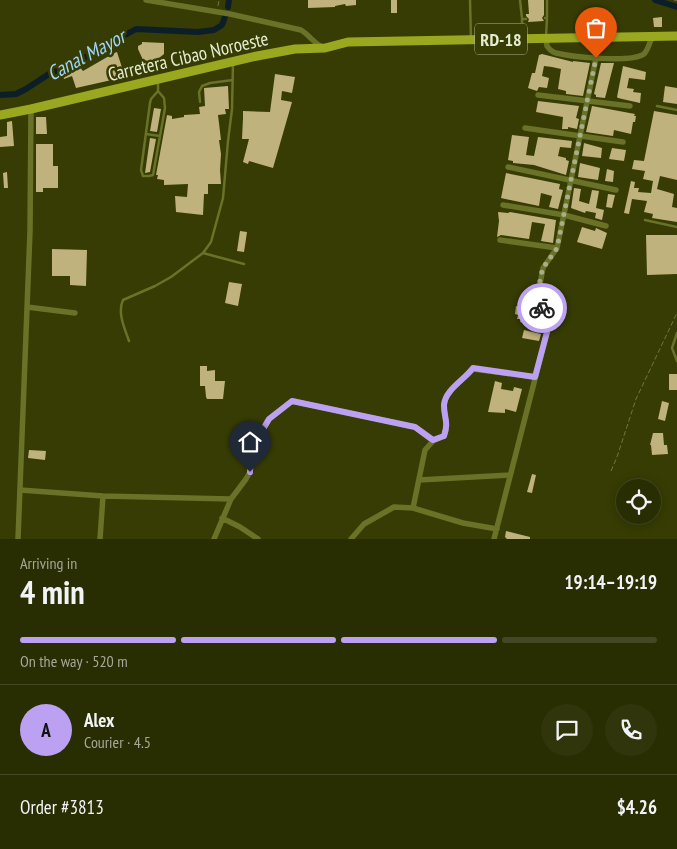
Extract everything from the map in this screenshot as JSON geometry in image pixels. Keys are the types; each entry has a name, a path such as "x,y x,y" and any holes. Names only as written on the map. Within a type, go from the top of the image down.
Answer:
{"main road":[{"name":"RD-18","path":"325,48 348,42 677,36"},
{"name":"Carretera Cibao Noroeste","path":"0,115 296,49 325,48"}],"street":[{"path":"146,0 230,14 301,30 310,36 316,44 325,48"},
{"path":"546,38 546,46 554,53 596,58 628,59 637,58 646,52 652,36"},
{"path":"494,539 547,332 539,289 543,268 557,248 596,58"},
{"path":"538,95 630,106"},
{"path":"18,539 30,231 31,109"},
{"path":"525,128 623,142"},
{"path":"508,167 616,190"},
{"path":"503,205 564,215 606,226"},
{"path":"500,240 557,248"},
{"path":"27,307 75,313"},
{"path":"412,508 426,450 433,440 444,436 448,426 444,404 450,391 473,368 535,377"},
{"path":"214,539 231,499 250,472 251,450 269,419 292,401 415,427 433,440"},
{"path":"419,480 510,475"},
{"path":"20,490 103,496 231,499"},
{"path":"100,539 103,496"},
{"path":"351,539 364,524 394,507 412,508 464,523 497,528"},
{"path":"222,518 258,539"}],"lane":[{"path":"470,0 471,40"},
{"path":"520,0 524,19 522,39"},
{"path":"546,38 547,0"},
{"path":"130,341 122,318 121,304 123,300 171,277 203,252 211,242 223,198 232,110 233,62"},
{"path":"157,79 158,91 164,98 166,106 153,175 143,176 141,170 151,99 158,91"},
{"path":"200,102 199,92 202,86 233,80"},
{"path":"656,106 677,110"},
{"path":"146,134 160,136"},
{"path":"645,220 677,227"},
{"path":"203,252 244,264"},
{"path":"677,333 672,348 677,361"}],"path":[{"path":"611,470 618,457 636,399 677,313"}],"building":[{"path":"308,0 356,0 356,5 346,6 345,4 335,7 308,8"},
{"path":"391,0 397,0 397,13 391,13"},
{"path":"528,0 544,0 544,15 542,18 544,21 528,22 529,19 526,14 529,14"},
{"path":"662,17 662,27 654,27 653,18"},
{"path":"142,42 164,43 164,54 154,62 143,60 138,49"},
{"path":"117,52 125,77 76,88 72,76 64,79 62,73 78,65 83,71"},
{"path":"542,54 573,62 590,63 583,96 566,94 566,91 558,89 561,69 552,67 544,66 542,76 549,78 547,88 539,87 537,91 528,88 532,73 535,73 539,55"},
{"path":"601,63 614,63 605,98 596,97 594,94"},
{"path":"623,66 646,72 645,80 629,78 627,88 634,89 633,92 641,93 640,103 617,97"},
{"path":"275,74 295,77 292,93 282,91 281,100 292,102 273,168 249,161 248,164 243,162 249,139 242,139 243,111 270,112"},
{"path":"228,86 229,109 225,109 226,114 218,115 221,140 219,140 221,184 208,184 208,194 204,194 203,215 176,212 175,196 187,197 188,184 164,185 164,180 157,179 158,175 156,175 167,115 172,116 172,119 184,117 184,115 200,114 199,107 205,106 204,88"},
{"path":"665,86 677,88 677,104 663,102"},
{"path":"538,101 579,106 576,118 579,119 577,129 568,127 568,129 562,129 563,117 536,112"},
{"path":"592,106 635,114 635,122 633,122 631,134 614,130 613,136 586,132"},
{"path":"154,108 161,109 157,132 150,131"},
{"path":"654,111 677,115 677,180 660,176 657,189 674,194 672,207 677,208 677,222 652,218 653,214 644,212 647,201 632,199 629,214 624,213 631,181 635,182 634,188 639,188 638,192 651,193 653,181 643,179 645,171 632,169 634,160 644,161"},
{"path":"36,117 46,117 47,134 36,134"},
{"path":"12,121 14,146 0,147 0,137 7,136 7,122"},
{"path":"512,135 529,137 526,155 534,156 538,137 572,141 571,148 560,147 558,156 569,161 566,175 534,165 513,163 513,161 508,160"},
{"path":"150,138 156,139 150,172 145,173"},
{"path":"584,143 602,148 601,158 582,156"},
{"path":"36,144 53,144 53,166 58,166 58,188 43,188 43,192 36,192"},
{"path":"612,148 626,150 624,161 609,159"},
{"path":"580,163 600,168 598,180 578,177"},
{"path":"607,169 614,171 613,182 605,181"},
{"path":"7,172 8,188 4,188 3,173"},
{"path":"506,173 560,184 559,189 563,190 558,209 549,207 552,196 541,193 539,206 501,198"},
{"path":"574,188 581,189 579,201 589,204 592,190 599,191 596,208 604,210 602,220 595,218 596,213 586,211 585,213 571,208"},
{"path":"608,194 615,195 612,208 606,207"},
{"path":"498,212 510,212 556,220 553,243 541,241 545,224 532,222 529,239 501,235 497,237"},
{"path":"582,227 595,231 596,228 607,233 602,249 577,242"},
{"path":"240,231 247,232 244,252 237,251"},
{"path":"646,235 677,235 677,274 647,275"},
{"path":"52,249 87,250 86,286 70,285 70,276 52,276"},
{"path":"229,282 242,284 238,306 225,303"},
{"path":"516,306 528,308 525,323 520,322 521,319 517,319 518,315 515,314"},
{"path":"524,330 541,334 539,341 522,338"},
{"path":"200,366 207,366 207,371 215,370 215,381 225,381 223,399 207,399 205,386 200,386"},
{"path":"669,374 677,374 677,390 669,390"},
{"path":"495,381 502,383 501,389 513,391 514,387 522,389 516,412 505,409 505,413 488,412"},
{"path":"662,401 669,403 665,421 658,419"},
{"path":"653,433 663,433 664,445 667,445 668,454 652,455 650,445"},
{"path":"29,450 46,451 45,460 28,458"},
{"path":"532,474 536,475 532,493 527,492"},
{"path":"506,531 530,537 530,539 507,539 505,537"}],"waterway":[{"name":"Canal Mayor","path":"228,7 229,0"},
{"name":"Canal Mayor","path":"655,0 677,7"},
{"name":"Canal Mayor","path":"0,95 16,94 49,74 71,65 136,29 198,32 214,30 222,25 226,14"}],"way so far":[{"path":"542,308 539,289 543,268 557,248 596,58"}],"route":[{"path":"250,472 251,450 269,419 292,401 415,427 433,440 444,436 448,426 444,404 450,391 473,368 535,377 547,332 542,308"}]}
